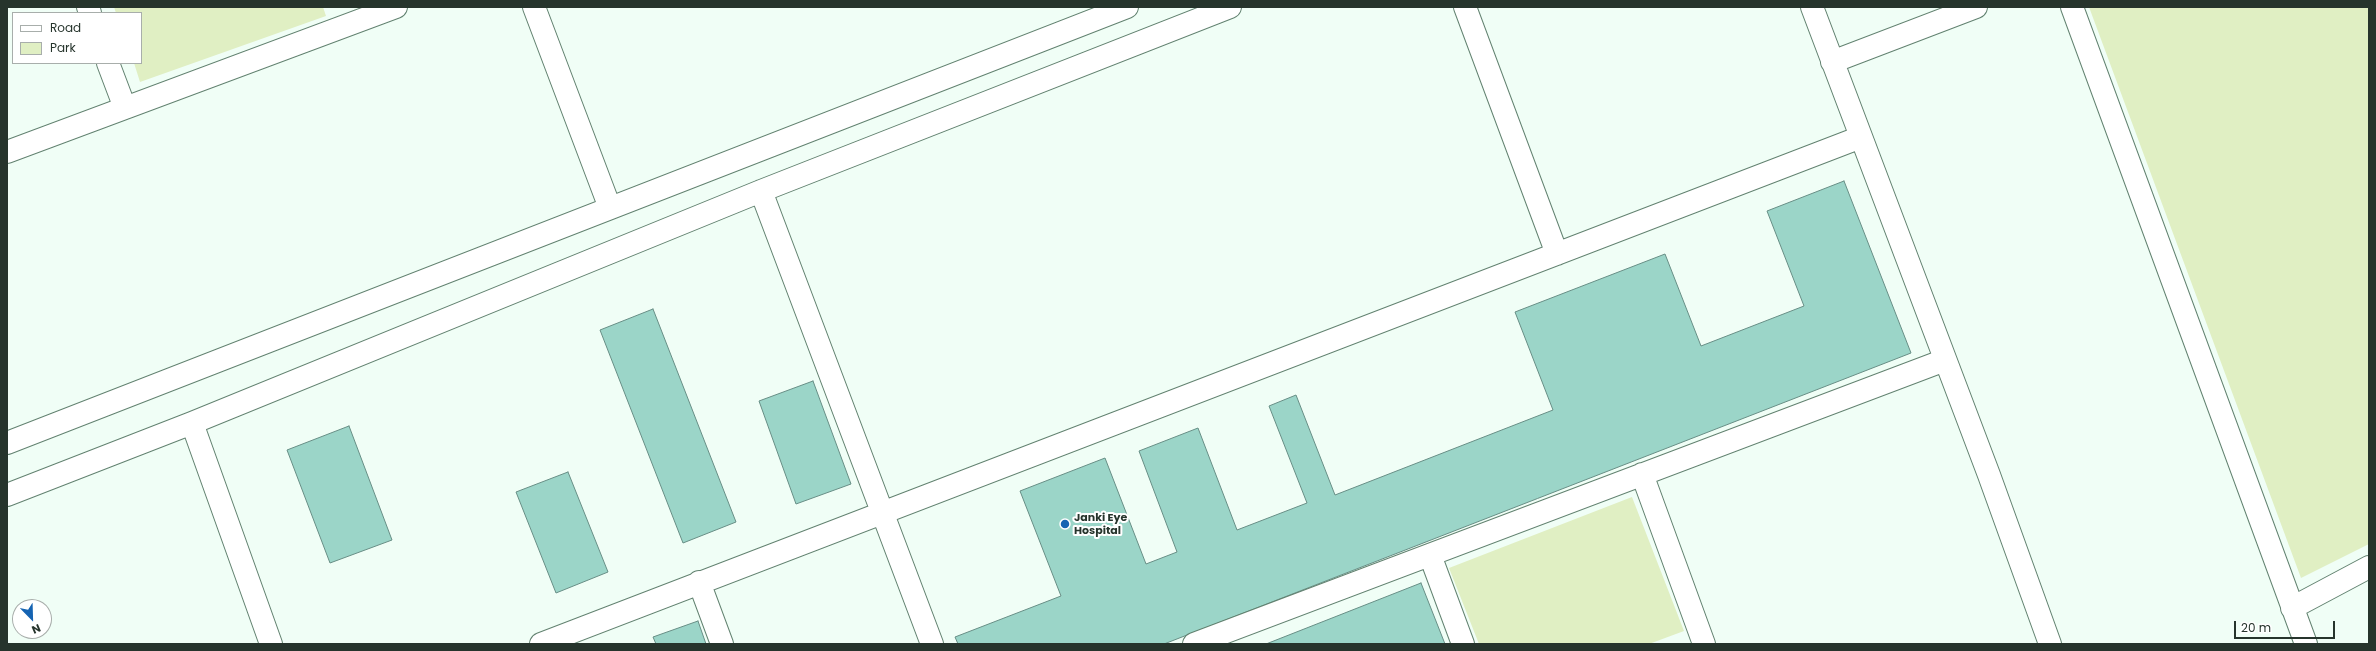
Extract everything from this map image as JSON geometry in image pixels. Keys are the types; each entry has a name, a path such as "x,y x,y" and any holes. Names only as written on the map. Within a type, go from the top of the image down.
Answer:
{"street":[{"path":"7,152 125,108 355,14 396,7"},
{"path":"534,7 610,208"},
{"path":"7,443 1128,7"},
{"path":"7,495 192,423 761,191 1230,7"},
{"path":"1465,7 1557,254"},
{"path":"1812,7 2050,644"},
{"path":"1832,62 1976,7"},
{"path":"2072,7 2306,644"},
{"path":"108,64 125,108"},
{"path":"541,644 699,582 1861,137"},
{"path":"761,191 932,644"},
{"path":"1194,644 1945,360"},
{"path":"192,423 271,644"},
{"path":"1642,474 1704,644"},
{"path":"1430,555 1463,644"},
{"path":"2292,608 2369,567"},
{"path":"699,582 722,644"}],"green space":[{"path":"114,7 323,7 326,16 140,82 134,64 142,64 142,12 116,12"},
{"path":"2089,7 2368,7 2369,544 2301,578"},
{"path":"1632,497 1684,631 1649,644 1479,644 1449,568"}],"building":[{"path":"1844,181 1911,353 1164,644 958,644 955,637 1061,596 1020,491 1105,458 1146,564 1177,552 1139,451 1198,428 1237,530 1307,503 1269,406 1296,395 1335,495 1553,410 1515,312 1665,254 1701,346 1804,306 1767,211"},
{"path":"653,309 736,522 683,543 600,330"},
{"path":"813,381 851,484 796,504 759,401"},
{"path":"349,426 392,540 330,563 287,450"},
{"path":"568,472 608,572 556,593 516,492"},
{"path":"1421,583 1445,644 1266,644"},
{"path":"698,621 706,644 656,644 653,637"}],"place":[{"name":"Janki Eye Hospital","path":"1065,524"}]}
